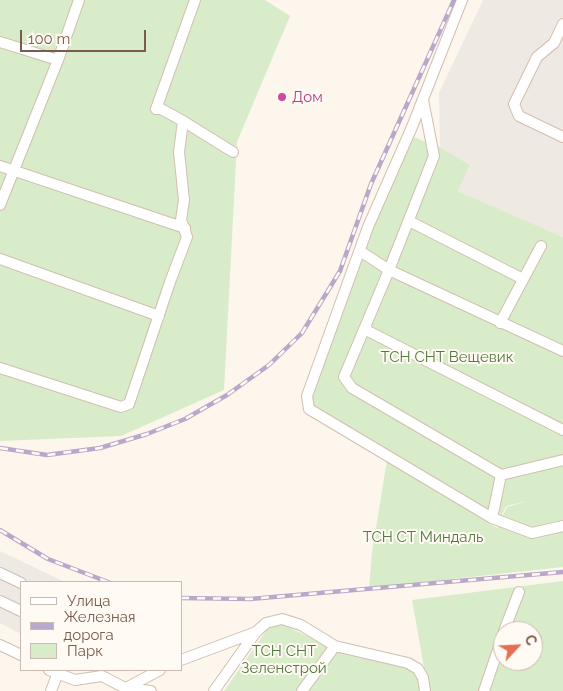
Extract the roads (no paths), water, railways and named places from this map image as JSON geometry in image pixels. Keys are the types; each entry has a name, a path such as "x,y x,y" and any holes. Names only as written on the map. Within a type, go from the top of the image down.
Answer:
{"street":[{"path":"0,204 58,60 79,0"},
{"path":"195,0 156,109 161,109 183,121 234,152"},
{"path":"462,0 423,100 368,227 307,396 309,408 492,518 532,533 563,526"},
{"path":"563,24 554,42 537,57 514,104 519,116 563,137"},
{"path":"0,42 58,60"},
{"path":"423,100 434,156 344,377 352,388 501,475 563,460"},
{"path":"0,368 121,407 129,404 187,237 181,220 184,200 179,152 183,121"},
{"path":"0,166 185,228"},
{"path":"409,221 523,279"},
{"path":"500,323 542,246"},
{"path":"360,251 389,270 563,351"},
{"path":"0,258 159,316"},
{"path":"364,330 563,430"},
{"path":"492,518 501,475"},
{"path":"0,573 20,583"},
{"path":"508,621 519,592"},
{"path":"0,601 20,611"},
{"path":"214,691 256,632 266,622 282,618 300,625 335,646 408,663 418,669 423,678 425,691"},
{"path":"182,660 256,632"},
{"path":"0,645 20,655"},
{"path":"302,691 335,646"},
{"path":"484,691 493,665"},
{"path":"122,690 158,671"},
{"path":"51,691 53,672 75,680 102,676 122,690 151,691"}],"railway":[{"path":"0,448 47,455 100,448 147,434 185,419 227,395 269,365 302,333 340,271 371,184 454,0"},
{"path":"0,530 48,559 105,581"},
{"path":"182,598 250,599 563,572"}],"place":[{"name":"Дом","path":"282,97"}],"park label":[{"name":"ТСН СНТ Вещевик","path":"447,357"},
{"name":"ТСН СТ Миндаль","path":"423,537"},
{"name":"ТСН СНТ Зеленстрой","path":"284,660"}]}
